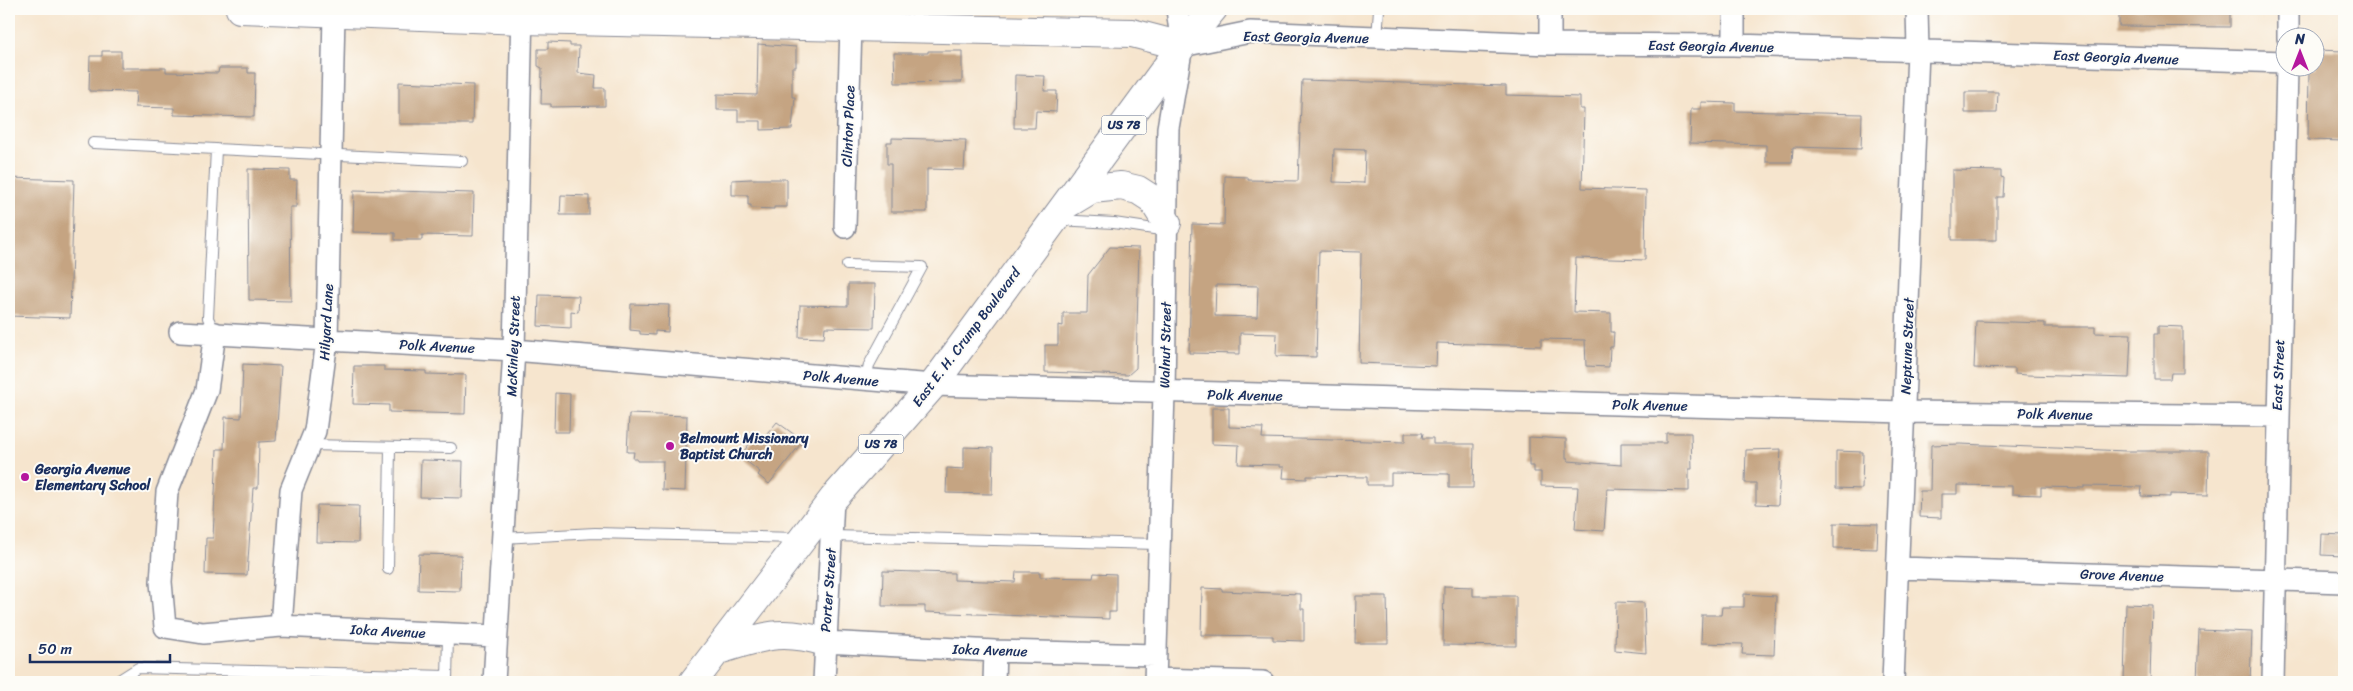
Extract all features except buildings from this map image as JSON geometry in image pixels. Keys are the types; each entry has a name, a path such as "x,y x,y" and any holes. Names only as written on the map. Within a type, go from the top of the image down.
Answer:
{"main road":[{"name":"East Georgia Avenue","path":"240,9 334,13 599,15 851,26 1132,33 1182,46"},
{"name":"East E. H. Crump Boulevard","path":"693,682 833,499 933,386 1182,46 1213,9"},
{"path":"1060,212 1092,189 1121,186 1138,190 1152,199 1167,227"},
{"path":"719,650 769,634 787,633 825,642"}],"street":[{"name":"Walnut Street","path":"1155,681 1164,393 1168,128 1182,46 1177,9"},
{"path":"1550,9 1550,44"},
{"path":"1734,9 1734,45"},
{"name":"Neptune Street","path":"1893,682 1918,51 1917,9"},
{"path":"2288,9 2288,28"},
{"name":"Hilyard Lane","path":"281,626 290,490 315,431 327,340 334,13"},
{"name":"McKinley Street","path":"494,682 514,350 522,15"},
{"name":"Clinton Place","path":"845,226 851,26"},
{"name":"East Georgia Avenue","path":"1182,46 1250,32 1377,39 1550,44 1734,45 2276,62"},
{"name":"East Street","path":"2273,682 2277,416 2287,78"},
{"name":"Polk Avenue","path":"180,332 514,350 933,386 1904,412 2277,416"},
{"path":"215,333 207,390 167,492 161,582 165,627 203,633 281,626"},
{"name":"Porter Street","path":"824,682 833,499"},
{"name":"Grove Avenue","path":"1899,568 2344,582"},
{"name":"Ioka Avenue","path":"281,626 496,636"},
{"name":"Ioka Avenue","path":"825,642 995,651 1155,655"},
{"path":"994,682 995,651"},
{"path":"1155,681 1264,682"}],"lane":[{"path":"1377,39 1379,9"},
{"path":"93,143 462,161"},
{"path":"215,333 208,318 216,149"},
{"path":"1060,212 1114,223 1167,227"},
{"path":"848,265 922,267 869,365 866,380"},
{"path":"310,445 451,448"},
{"path":"388,569 390,447"},
{"path":"502,538 595,533 802,538"},
{"path":"832,536 1158,544"},
{"path":"116,682 138,668 447,679 448,634"}],"place":[{"name":"Belmount Missionary Baptist Church","path":"670,446"},
{"name":"Georgia Avenue Elementary School","path":"25,477"}]}
